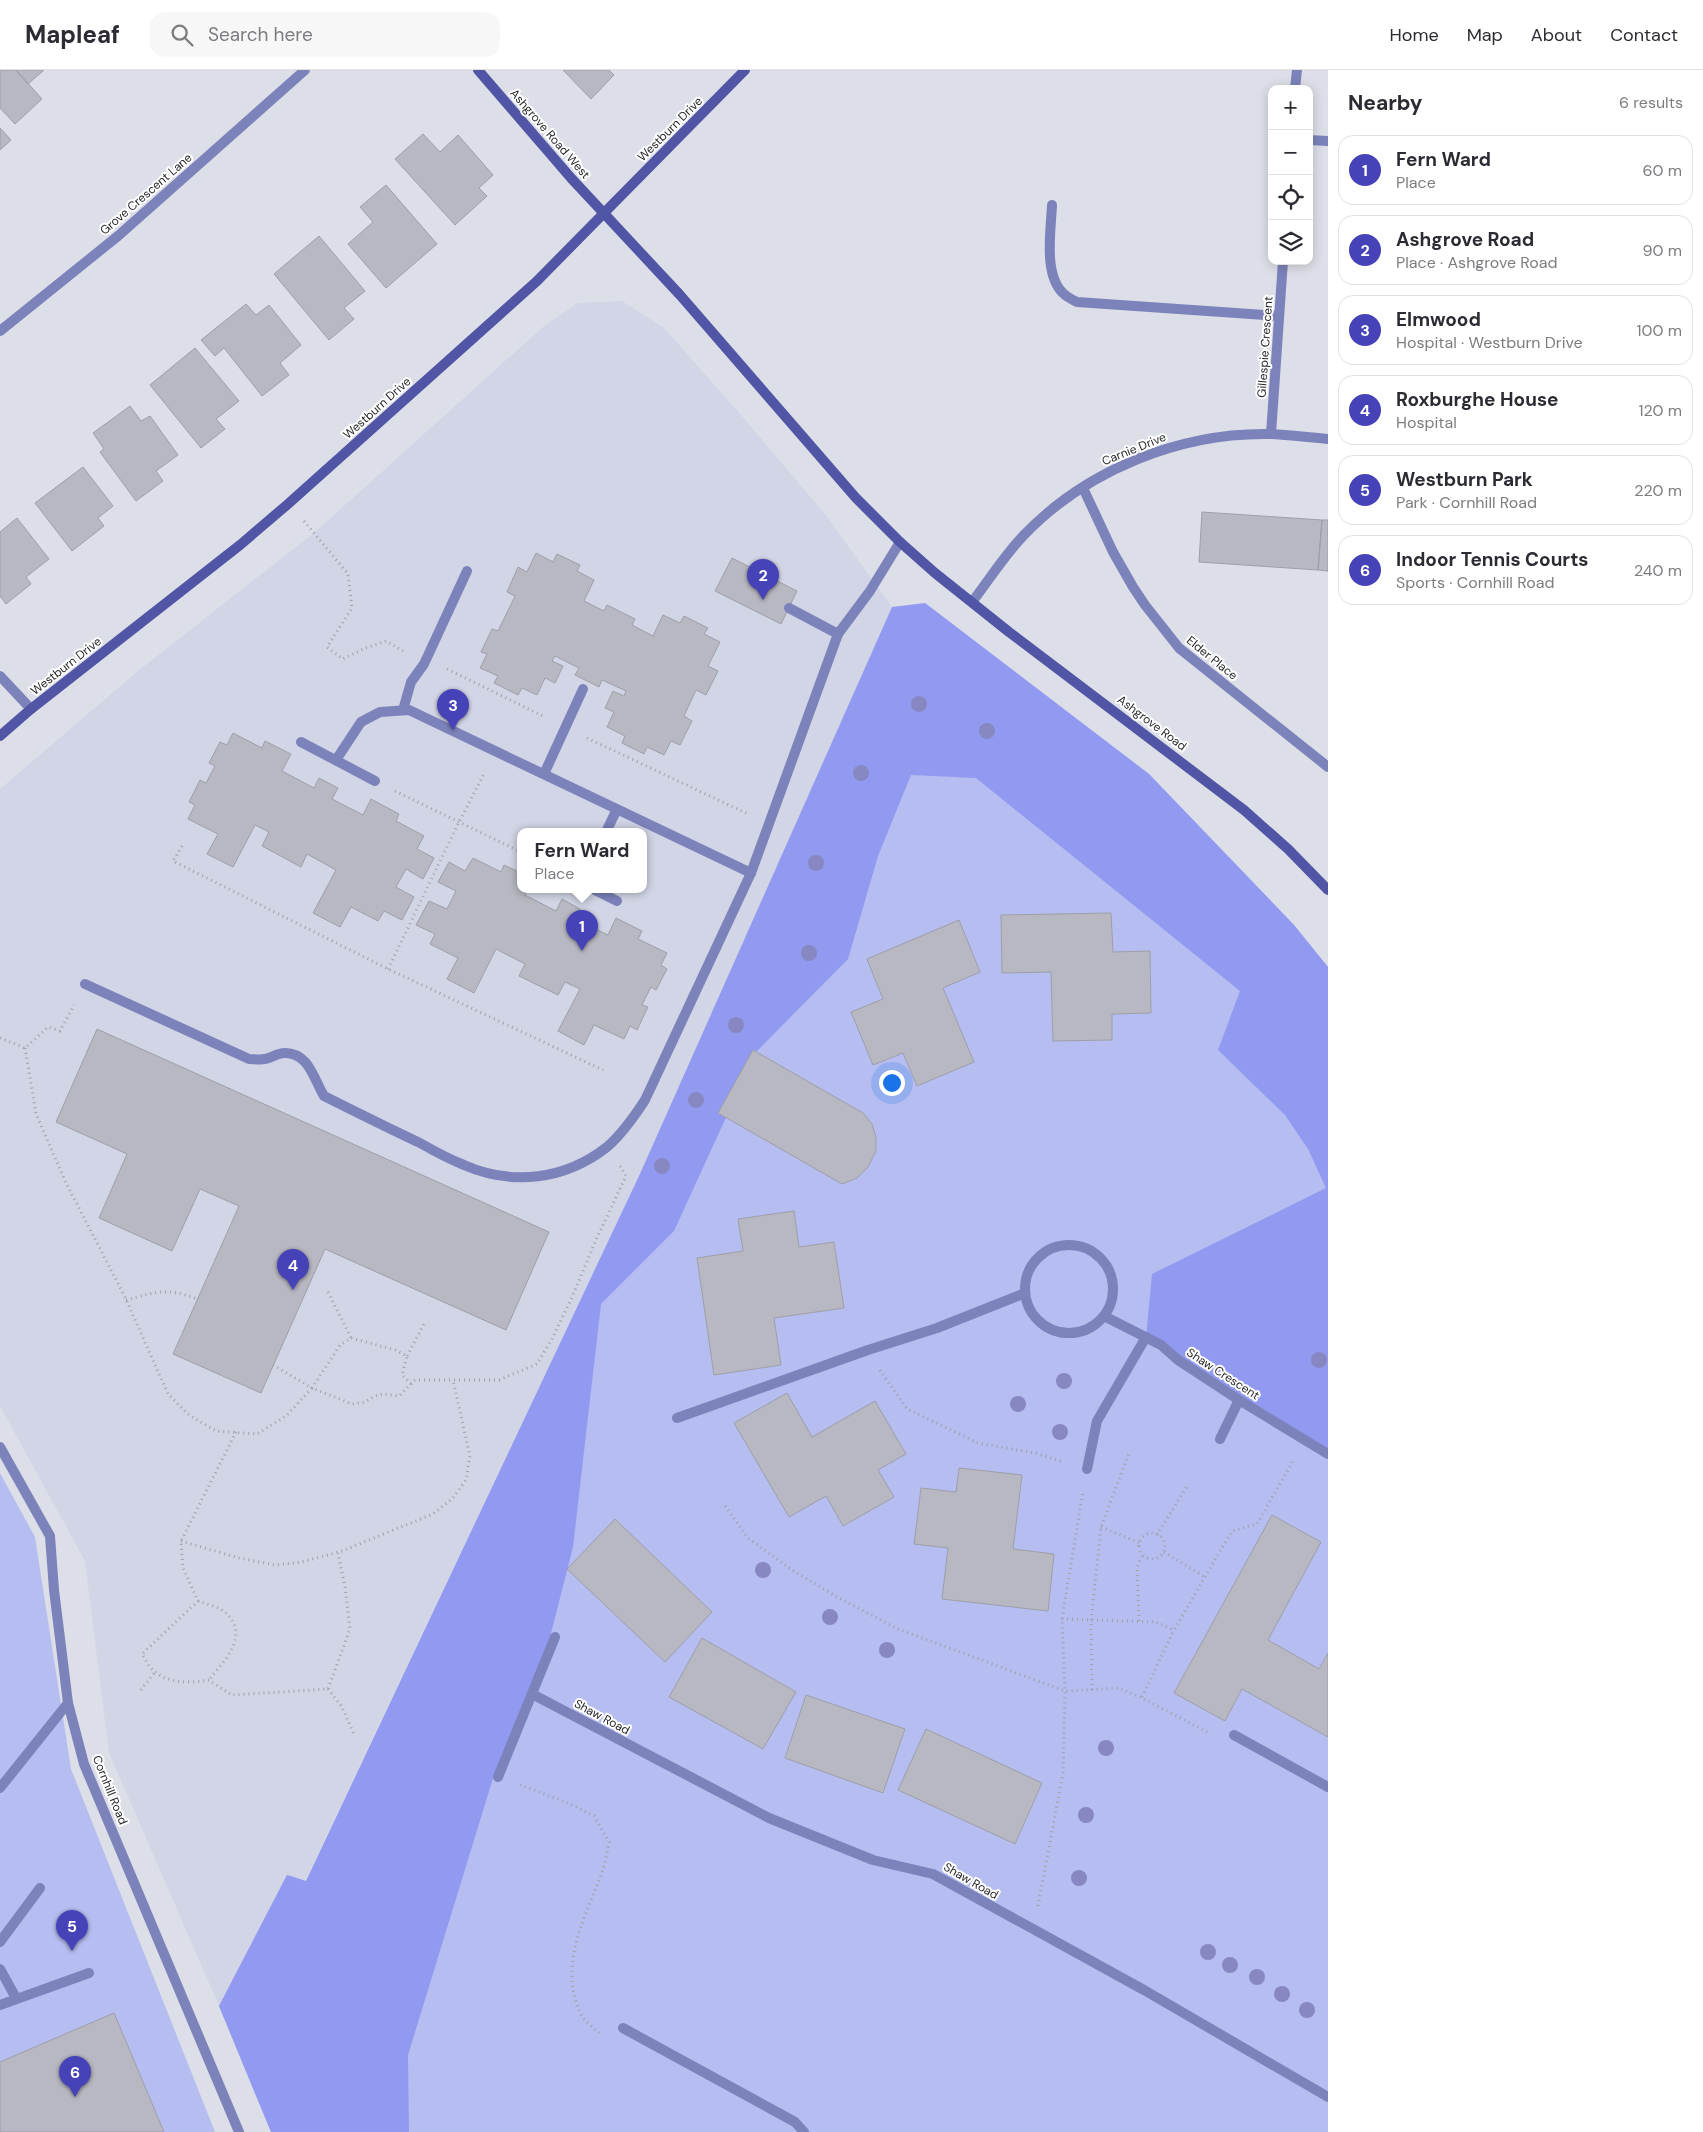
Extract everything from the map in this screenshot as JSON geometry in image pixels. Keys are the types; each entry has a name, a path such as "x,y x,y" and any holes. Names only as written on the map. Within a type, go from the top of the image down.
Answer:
{"street":[{"name":"Grove Crescent Lane","path":"0,331 118,236 305,70"},
{"name":"Ashgrove Road West","path":"478,70 604,214"},
{"name":"Westburn Drive","path":"0,736 31,709 240,545 288,504 537,281 745,70"},
{"path":"1295,85 1297,70"},
{"path":"1313,140 1328,141"},
{"path":"1052,205 1050,260 1053,276 1063,294 1077,302 1279,316"},
{"name":"Ashgrove Road","path":"604,214 680,295 856,498 900,542 972,602 1244,810 1288,849 1328,890"},
{"name":"Gillespie Crescent","path":"1271,434 1283,265"},
{"name":"Carnie Drive","path":"972,602 1023,536 1048,514 1083,488 1131,462 1177,446 1221,437 1271,434 1328,439"},
{"name":"Elder Place","path":"1083,488 1113,552 1133,587 1179,648 1328,768"},
{"path":"85,984 249,1059 264,1059 284,1053 298,1055 310,1068 324,1096 465,1166 492,1173 535,1178 556,1174 581,1163 607,1147 627,1126 646,1100 751,873 838,634 870,591 900,542"},
{"path":"403,710 411,682 424,664 467,571"},
{"path":"789,608 838,634"},
{"path":"0,676 31,709"},
{"path":"544,774 583,689"},
{"path":"336,760 361,722 380,712 409,710 751,873"},
{"path":"302,742 375,781"},
{"path":"608,828 617,809"},
{"path":"602,893 617,901"},
{"path":"1066,1245 1080,1246 1093,1252 1104,1262 1111,1274 1113,1289 1111,1303 1104,1316 1092,1327 1075,1333 1057,1331 1042,1323 1030,1310 1026,1293 1029,1270 1036,1261 1044,1253 1066,1245"},
{"path":"677,1418 868,1350 937,1328 1026,1293"},
{"name":"Shaw Crescent","path":"1104,1316 1161,1345 1178,1360 1239,1400 1328,1454"},
{"path":"1087,1469 1097,1421 1146,1337"},
{"path":"1220,1439 1239,1400"},
{"name":"Cornhill Road","path":"0,1447 50,1536 54,1590 68,1703 84,1764 239,2132"},
{"path":"498,1777 555,1637"},
{"name":"Shaw Road","path":"532,1694 769,1818 873,1860 933,1874 1144,1990 1328,2097"},
{"path":"0,1788 68,1703"},
{"path":"1234,1735 1328,1787"},
{"path":"0,1942 40,1888"},
{"path":"0,1969 16,1998"},
{"path":"0,2005 89,1973"},
{"path":"623,2028 796,2122 804,2132"}],"path":[{"path":"288,504 315,532 348,574 352,608 327,647 343,659 363,649 386,641 424,664 443,667 565,728 770,824"},
{"path":"388,969 459,822 496,751"},
{"path":"375,781 517,850"},
{"path":"182,846 173,861 388,969 603,1070"},
{"path":"25,1048 48,1027 60,1031 85,984"},
{"path":"0,1038 25,1048"},
{"path":"25,1048 36,1114 66,1184 126,1300 168,1394 189,1415 216,1430 258,1434 286,1416 312,1388 340,1345 351,1338 395,1350 407,1356"},
{"path":"273,1365 312,1388 352,1404 365,1402 384,1394 399,1396 415,1380 499,1380 537,1364 553,1337 573,1295 626,1176 607,1147"},
{"path":"126,1300 155,1292 176,1291 197,1299"},
{"path":"328,1292 351,1338"},
{"path":"411,1384 402,1375 407,1356 424,1324"},
{"path":"868,1350 907,1409 978,1443 1035,1453 1087,1469 1062,1619 1065,1691 1063,1773 1034,1931"},
{"path":"181,1541 239,1558 275,1565 302,1562 338,1553 433,1514 453,1498 466,1480 470,1456 453,1380"},
{"path":"198,1601 142,1654 155,1672 165,1678 190,1683 209,1680 226,1659 236,1641 237,1631 226,1612 198,1601 183,1568 181,1541 236,1432"},
{"path":"1142,1698 1174,1630 1232,1531 1257,1524 1306,1439"},
{"path":"1092,1690 1091,1621 1101,1528 1129,1453"},
{"path":"1157,1535 1187,1486"},
{"path":"725,1506 748,1538 795,1572 898,1629 1065,1691 1119,1688 1216,1737 1234,1735"},
{"path":"1101,1528 1140,1543"},
{"path":"1157,1535 1164,1540 1166,1548 1155,1559 1150,1559 1140,1552 1140,1543 1145,1536 1157,1535"},
{"path":"1164,1552 1205,1577"},
{"path":"328,1689 350,1630 345,1587 338,1553"},
{"path":"1139,1621 1137,1566 1143,1555"},
{"path":"1062,1619 1156,1622 1174,1630"},
{"path":"141,1690 155,1672"},
{"path":"209,1680 232,1695 328,1689"},
{"path":"328,1689 342,1707 354,1734"},
{"path":"498,1777 568,1803 594,1816 610,1842 602,1873 579,1932 572,1960 572,1988 583,2018 604,2038 623,2028"}],"shaded area":[{"path":"622,301 664,328 825,514 892,607 640,1174 305,1881 287,1876 219,2006 109,1753 85,1561 0,1406 0,789 138,671 315,532 544,326 578,303"},
{"path":"925,603 1149,774 1294,925 1328,967 1328,2132 271,2132 219,2006 287,1875 306,1881 640,1174 809,796"},
{"path":"925,603 1149,774 1294,925 1328,967 1328,1454 1146,1337 1152,1274 1326,1188 1308,1149 1285,1115 1218,1050 1240,991 976,778 911,775 878,856 848,959 756,1052 674,1231 601,1304 573,1547 551,1633 532,1694 494,1775 408,2055 409,2132 271,2132 219,2006 287,1875 306,1881 640,1174 892,607"},
{"path":"0,1473 35,1537 71,1769 215,2132 0,2132"}],"building":[{"path":"0,70 16,70 42,99 15,124 0,108"},
{"path":"16,70 44,70 28,84"},
{"path":"563,70 609,70 614,75 591,99"},
{"path":"0,128 11,140 0,150"},
{"path":"423,134 440,152 458,135 493,175 479,188 487,196 455,225 395,159"},
{"path":"386,185 437,244 386,288 348,244 373,222 360,207"},
{"path":"319,236 365,291 344,308 354,319 329,340 274,274"},
{"path":"246,304 256,315 269,305 301,345 280,363 289,375 262,396 224,348 215,356 201,340"},
{"path":"195,348 239,401 216,419 225,429 201,448 150,385"},
{"path":"130,406 141,421 150,416 178,455 156,471 163,481 136,501 100,452 104,449 93,433"},
{"path":"83,467 113,506 98,518 104,526 72,551 35,503"},
{"path":"1202,512 1322,520 1318,570 1199,562"},
{"path":"17,518 49,559 26,577 31,584 6,604 0,596 0,532"},
{"path":"1322,520 1328,520 1328,571 1318,570"},
{"path":"536,553 553,562 557,554 580,565 577,571 594,580 584,601 604,611 607,605 635,619 632,625 653,636 663,615 680,623 684,616 708,628 704,634 720,642 708,666 718,671 706,695 696,690 684,716 692,721 680,745 671,741 664,755 647,747 644,754 622,743 625,736 607,727 614,712 605,708 613,691 624,696 626,691 602,680 599,687 575,675 579,668 555,656 552,661 563,666 555,683 545,678 537,695 522,688 518,695 494,683 498,676 480,668 487,654 481,652 492,629 498,631 515,596 507,592 518,567 527,572"},
{"path":"732,558 797,591 781,624 715,591"},
{"path":"233,733 262,748 265,741 291,754 282,771 314,788 319,778 338,788 332,799 363,815 371,799 399,814 396,821 424,836 417,849 434,858 423,879 406,869 396,887 414,897 402,920 384,911 378,921 351,907 340,927 313,913 336,870 307,854 301,867 262,846 269,832 255,825 233,867 207,854 218,834 188,819 195,805 189,802 200,780 206,783 215,766 209,763 220,742 227,745"},
{"path":"473,858 501,872 504,865 517,871 517,893 526,893 525,895 556,911 562,899 580,909 575,919 608,935 616,918 642,931 638,939 667,953 661,965 667,969 656,990 651,987 642,1005 648,1007 637,1030 630,1026 624,1039 594,1025 584,1045 558,1031 580,989 565,982 558,995 519,976 525,964 496,949 474,993 447,979 458,958 430,944 435,934 416,925 429,901 447,909 456,891 438,882 449,862 465,871"},
{"path":"1111,913 1113,952 1150,951 1151,1013 1112,1014 1112,1040 1053,1041 1051,972 1002,973 1001,915"},
{"path":"959,920 980,972 943,988 974,1062 917,1086 903,1053 873,1065 851,1012 883,999 867,959"},
{"path":"97,1029 549,1232 506,1330 325,1249 261,1393 173,1354 239,1206 200,1189 172,1251 99,1218 127,1154 56,1122"},
{"path":"753,1050 863,1113 872,1124 876,1137 876,1151 868,1167 857,1178 842,1184 718,1113"},
{"path":"794,1211 799,1247 834,1242 844,1308 774,1318 781,1365 714,1375 697,1258 743,1251 738,1219"},
{"path":"787,1393 812,1437 875,1401 906,1454 878,1470 894,1497 843,1526 826,1496 789,1517 734,1423"},
{"path":"959,1468 1022,1475 1013,1549 1054,1554 1048,1611 942,1599 948,1548 914,1544 921,1488 956,1492"},
{"path":"1272,1515 1321,1542 1268,1640 1319,1669 1328,1653 1328,1737 1242,1689 1225,1721 1174,1693"},
{"path":"615,1519 712,1612 665,1662 567,1569"},
{"path":"702,1638 796,1692 763,1749 669,1697"},
{"path":"806,1695 905,1729 883,1793 785,1758"},
{"path":"926,1729 1042,1783 1015,1844 898,1790"},
{"path":"114,2013 164,2132 0,2132 0,2062"}],"place":[{"name":"Ashgrove Road","path":"763,600"},
{"name":"Elmwood","path":"453,730"},
{"name":"Fern Ward","path":"582,951"},
{"name":"Roxburghe House","path":"293,1290"},
{"name":"Westburn Park","path":"72,1951"},
{"name":"Indoor Tennis Courts","path":"75,2097"}]}
